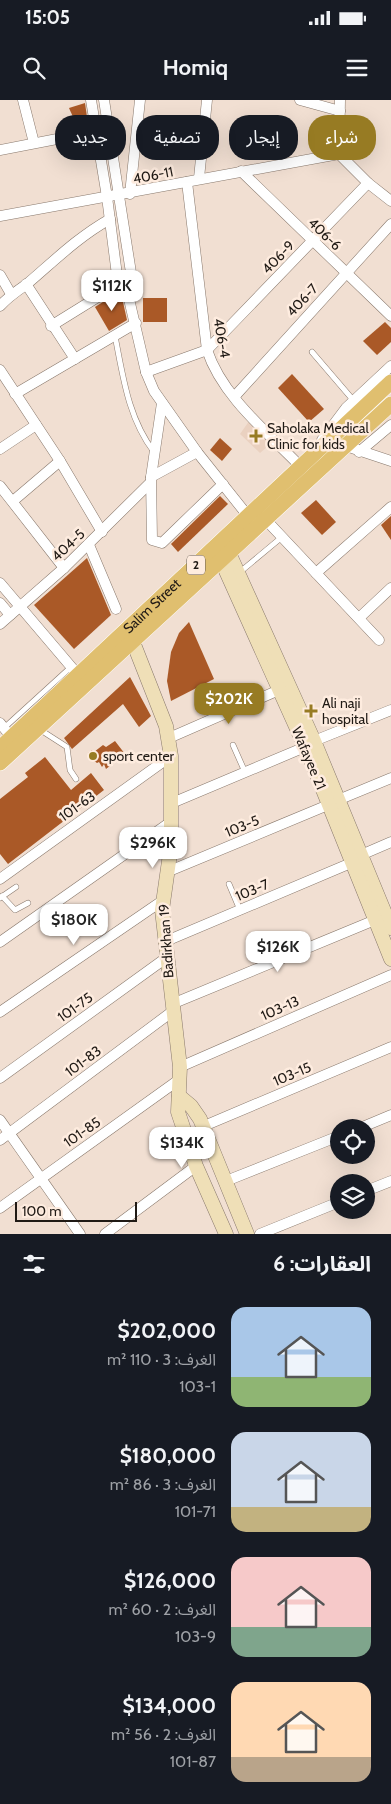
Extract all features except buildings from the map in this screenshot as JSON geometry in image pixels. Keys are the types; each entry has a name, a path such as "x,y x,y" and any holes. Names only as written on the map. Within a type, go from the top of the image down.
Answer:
{"main road":[{"name":"Salim Street","path":"0,748 6,730 75,671 248,516 391,382"},
{"name":"Salim Street","path":"0,763 327,464 353,449 391,404"},
{"path":"334,434 337,441 353,449"},
{"path":"317,450 325,455 327,464"},
{"name":"Wafayee 21","path":"225,556 239,573 356,859 391,928"},
{"name":"Wafayee 21","path":"225,556 279,690 309,744"},
{"name":"Badirkhan 19","path":"133,642 160,709 169,738 171,756 172,847 162,901 164,942 180,1073 179,1120 196,1166 226,1234"},
{"name":"Wafayee 21","path":"383,912 391,959"},
{"path":"179,1096 191,1106 204,1126 247,1234"}],"street":[{"path":"23,100 34,143"},
{"path":"91,100 94,115"},
{"path":"104,100 125,194 132,279 129,299"},
{"path":"125,194 140,100"},
{"path":"199,178 207,100"},
{"path":"300,100 340,105"},
{"path":"0,150 55,139"},
{"name":"406-11","path":"0,216 308,159"},
{"path":"102,160 118,283 129,299 146,372 162,403 197,452 248,516"},
{"path":"345,160 368,183 391,201"},
{"name":"406-6","path":"241,171 391,316"},
{"name":"406-4","path":"187,182 207,350 213,368 235,396 300,466"},
{"name":"406-9","path":"207,350 368,183"},
{"path":"0,306 11,294 26,284 75,241 110,220"},
{"name":"406-7","path":"235,396 391,224"},
{"path":"0,274 11,294"},
{"path":"52,326 118,283 132,279"},
{"path":"26,284 74,359"},
{"path":"15,394 136,323"},
{"path":"146,372 207,350"},
{"path":"317,450 333,423 391,366"},
{"path":"0,370 60,461 102,532"},
{"path":"162,403 151,480 150,536 154,542 162,543 223,484"},
{"path":"0,449 36,424"},
{"path":"353,449 391,425"},
{"path":"353,449 391,461"},
{"name":"404-5","path":"0,624 102,532 151,480 197,452"},
{"path":"13,501 60,461"},
{"path":"0,486 64,568"},
{"path":"316,573 391,507"},
{"path":"266,520 379,640"},
{"path":"89,544 116,609"},
{"path":"0,583 75,671"},
{"path":"359,618 391,588"},
{"path":"0,603 10,615"},
{"path":"169,738 279,690"},
{"path":"172,803 391,710"},
{"name":"101-63","path":"0,879 171,756"},
{"name":"103-5","path":"167,872 391,778"},
{"path":"0,942 172,821"},
{"name":"103-7","path":"164,942 391,842"},
{"path":"0,1012 162,901"},
{"name":"101-83","path":"0,1140 172,1007 383,912"},
{"name":"101-75","path":"0,1078 166,958"},
{"name":"103-13","path":"180,1073 391,975"},
{"name":"103-15","path":"204,1126 391,1047"},
{"name":"101-85","path":"0,1208 180,1073"},
{"path":"375,1122 391,1115"},
{"path":"0,1120 80,1234"},
{"path":"226,1181 330,1140"},
{"path":"105,1234 196,1166"},
{"path":"375,1187 391,1181"},
{"path":"260,1234 330,1206"}],"lane":[{"path":"115,335 130,407 146,442 155,453"},
{"path":"312,352 354,401"},
{"path":"239,573 282,536"},
{"path":"38,729 67,747 70,770 76,779"},
{"path":"233,745 245,772"},
{"path":"229,884 240,910"},
{"path":"16,887 1,897 15,910 28,903"}],"shaded area":[{"name":"Saholaka Medical Clinic for kids","path":"252,417 274,441 260,453 240,434"}],"place":[{"name":"Saholaka Medical Clinic for kids","path":"256,436"},
{"name":"Ali naji hospital","path":"311,711"},
{"name":"sport center","path":"93,756"}]}
